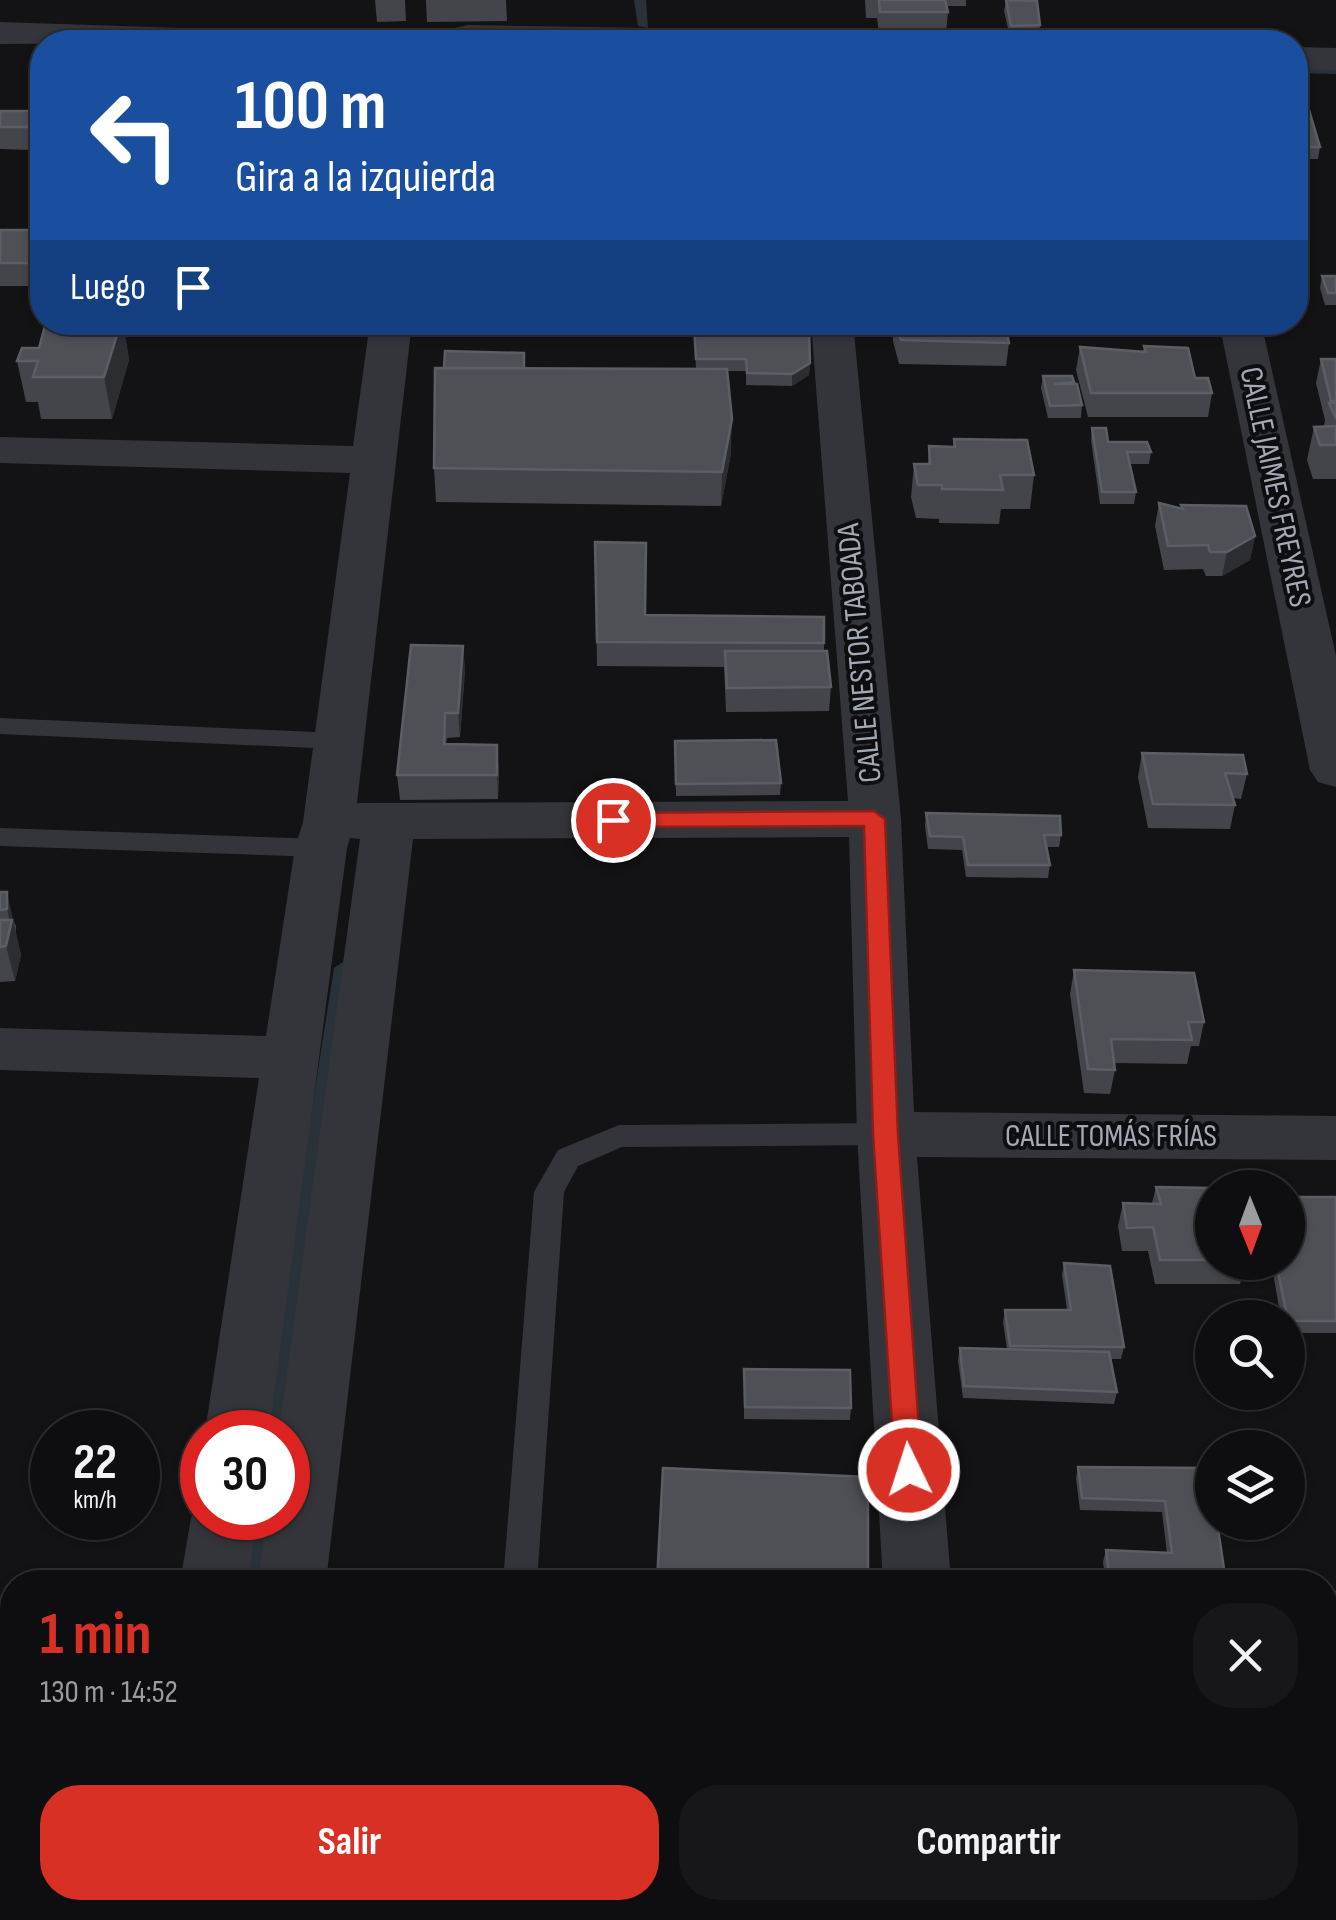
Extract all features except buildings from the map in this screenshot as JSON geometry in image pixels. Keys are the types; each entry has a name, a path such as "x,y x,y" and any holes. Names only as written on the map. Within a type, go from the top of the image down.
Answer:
{"street":[{"path":"806,0 809,30"},
{"path":"0,32 30,33"},
{"path":"1308,58 1336,59"},
{"path":"1308,80 1336,81"},
{"path":"240,1410 325,835 377,460 390,335"},
{"name":"CALLE NESTOR TABOADA","path":"833,335 874,819 886,1134 915,1570"},
{"name":"CALLE JAIMES FREYRES","path":"1243,335 1336,770"},
{"path":"0,450 377,460"},
{"path":"325,835 388,821 874,819"},
{"path":"294,1570 388,821"},
{"path":"0,1049 293,1058"},
{"name":"CALLE TOMÁS FRÍAS","path":"886,1134 1336,1138"},
{"path":"216,1570 221,1540"}],"lane":[{"path":"0,726 337,740"},
{"path":"0,837 325,835"},
{"path":"521,1570 549,1192 568,1158 619,1136 886,1134"}],"waterway":[{"path":"640,0 644,26"},
{"path":"1308,69 1336,70"},
{"path":"274,1410 343,968"},
{"path":"250,1570 255,1540"}],"route":[{"path":"613,820 874,819 886,1134 909,1470"}]}
